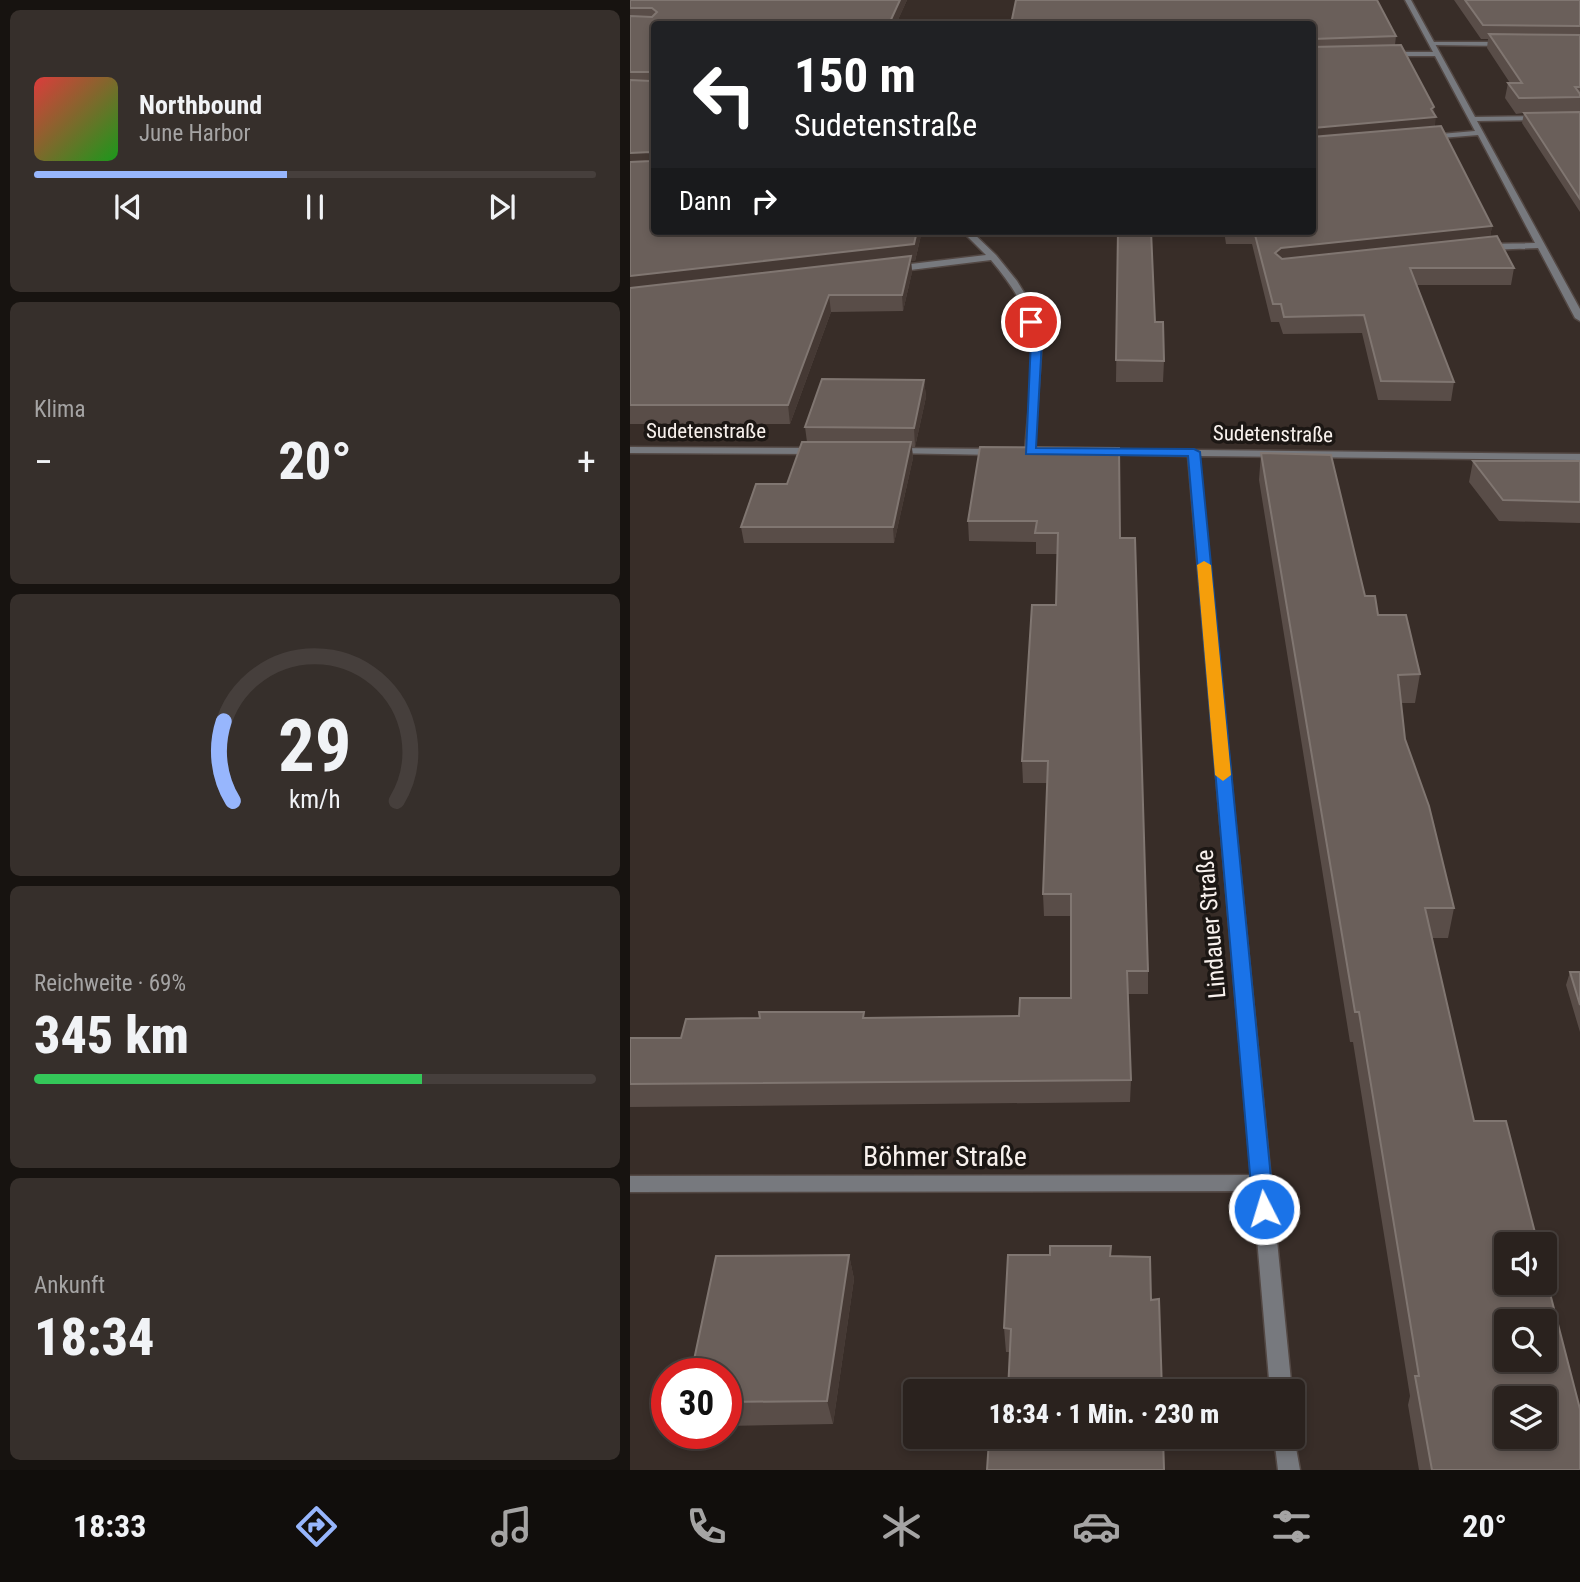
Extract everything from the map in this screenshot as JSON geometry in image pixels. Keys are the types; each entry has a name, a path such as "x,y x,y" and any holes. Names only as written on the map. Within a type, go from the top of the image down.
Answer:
{"street":[{"path":"1408,0 1580,318"},
{"path":"1432,43 1513,44"},
{"path":"1374,54 1437,54"},
{"path":"1473,119 1553,118"},
{"path":"1416,139 1480,133"},
{"path":"970,235 1013,281 1026,304 1037,340 1030,452"},
{"path":"1478,248 1541,245"},
{"path":"885,270 993,257"},
{"name":"Sudetenstraße","path":"630,450 837,451"},
{"path":"878,451 1002,452"},
{"path":"1016,452 1044,452"},
{"name":"Sudetenstraße","path":"1084,452 1580,457"},
{"name":"Lindauer Straße","path":"1194,452 1280,1379"},
{"name":"Böhmer Straße","path":"630,1184 1261,1183"},
{"path":"1286,1449 1289,1470"}],"building":[{"path":"630,0 900,0 890,21 651,21 651,72 630,72 630,16 652,17 657,12 652,8 630,8"},
{"path":"1016,0 1377,0 1396,36 1316,39 1316,21 1012,21"},
{"path":"1465,0 1580,0 1580,26 1483,25"},
{"path":"1489,34 1580,35 1580,87 1575,87 1580,97 1519,98 1508,83 1522,83"},
{"path":"1401,45 1434,107 1431,109 1436,117 1316,128 1316,47"},
{"path":"630,80 651,81 651,152 630,153"},
{"path":"1580,112 1580,199 1524,113"},
{"path":"1441,126 1492,226 1281,248 1275,253 1282,259 1497,236 1514,268 1410,268 1454,382 1381,381 1364,315 1284,317 1281,304 1273,304 1255,235 1316,235 1316,137"},
{"path":"651,161 651,235 916,235 914,244 630,276 630,162"},
{"path":"1118,235 1151,235 1155,322 1163,322 1164,361 1116,360"},
{"path":"911,256 902,295 829,295 788,405 630,405 630,288"},
{"path":"822,379 924,380 914,428 805,427"},
{"path":"802,442 911,442 893,527 741,527 756,484 787,484"},
{"path":"980,447 1119,448 1120,538 1135,538 1148,971 1127,971 1131,1080 630,1084 630,1038 681,1038 686,1019 760,1018 759,1012 864,1012 863,1018 1019,1016 1020,998 1071,998 1071,894 1043,894 1048,761 1022,761 1032,605 1056,605 1058,533 1035,533 1037,521 968,521"},
{"path":"1261,453 1331,455 1365,596 1375,596 1378,615 1406,615 1420,674 1398,675 1405,739 1429,806 1454,908 1425,908 1474,1121 1506,1121 1535,1232 1494,1232 1494,1295 1550,1295 1554,1309 1494,1309 1494,1372 1557,1372 1557,1320 1580,1409 1580,1470 1432,1470 1359,1012 1355,1012"},
{"path":"1473,461 1580,461 1580,502 1503,500"},
{"path":"1570,972 1580,972 1580,1005"},
{"path":"1050,1246 1111,1246 1110,1256 1150,1257 1151,1300 1159,1299 1162,1379 1009,1379 1011,1329 1004,1328 1008,1255 1050,1255"},
{"path":"849,1255 827,1401 742,1402 742,1358 694,1358 716,1256"},
{"path":"988,1449 1163,1449 1164,1470 987,1470"}],"slow traffic":[{"path":"1204,565 1223,775"}],"route":[{"path":"1031,322 1037,340 1030,452 1194,452 1264,1209"}]}
